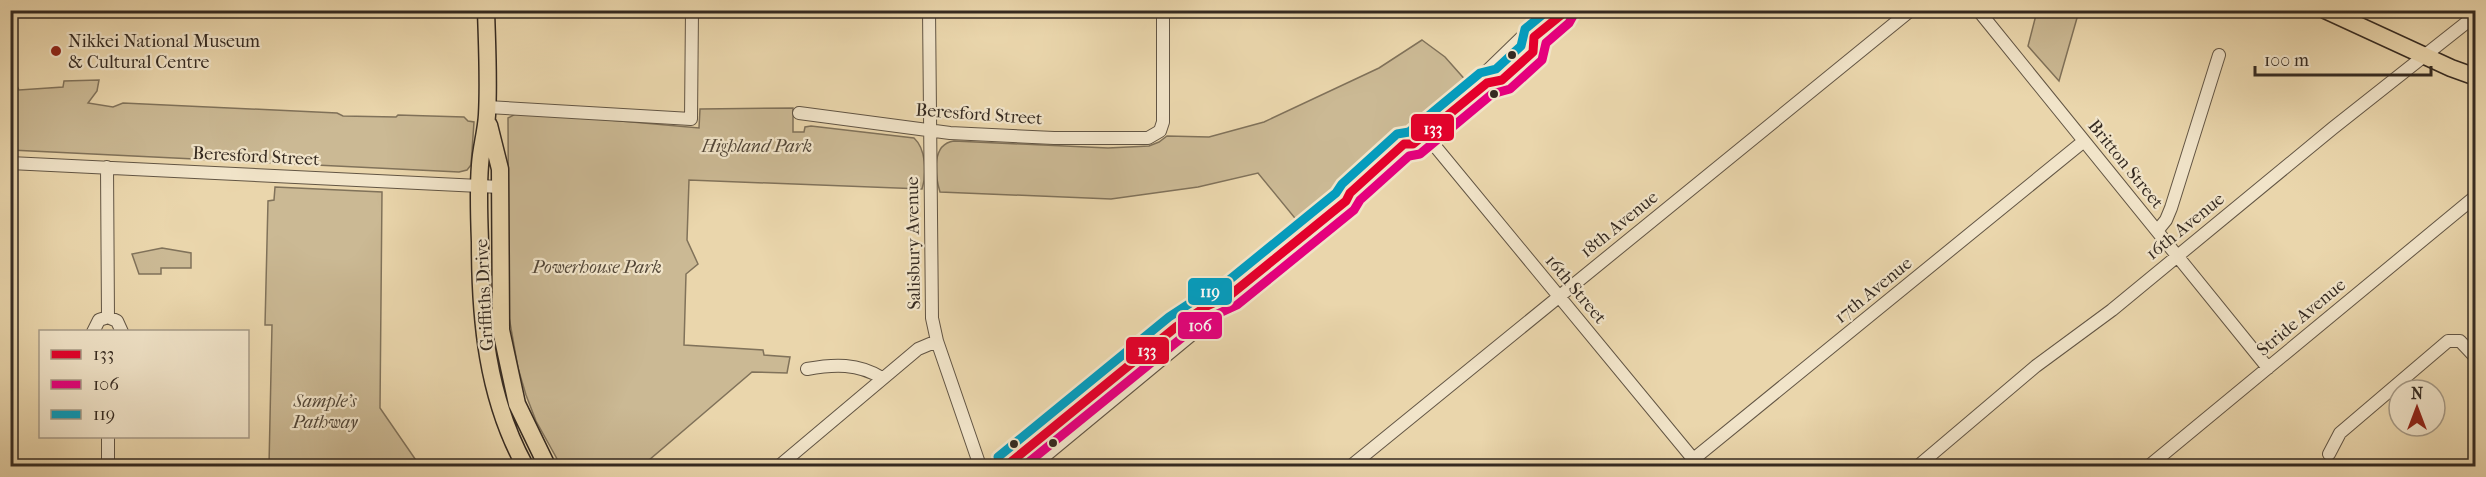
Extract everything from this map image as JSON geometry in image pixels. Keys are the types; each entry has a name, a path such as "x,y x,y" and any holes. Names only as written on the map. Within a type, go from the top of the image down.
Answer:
{"main road":[{"name":"Griffiths Drive","path":"486,10 487,111 480,163 480,292 483,335 498,402 514,445 525,466"},
{"path":"2325,10 2475,77"},
{"name":"Griffiths Drive","path":"487,111 500,169 503,340 517,404 547,466"}],"street":[{"path":"487,111 692,119 692,10"},
{"name":"Salisbury Avenue","path":"929,10 933,328 980,466"},
{"name":"Beresford Street","path":"799,113 950,133 1054,138 1143,138 1157,134 1163,122 1162,10"},
{"name":"18th Avenue","path":"1351,466 1911,10"},
{"name":"Britton Street","path":"1978,10 2268,368"},
{"path":"1487,83 1487,71 1521,38 1534,37 1565,12"},
{"name":"16th Avenue","path":"1918,466 2036,366 2112,310 2475,15"},
{"path":"1006,466 1088,396 1185,321 1215,301 1228,296 1346,201 1350,193 1404,144 1413,144 1487,83 1502,80 1533,52 1534,37"},
{"path":"2157,231 2166,220 2171,208 2219,55"},
{"name":"16th Street","path":"1425,134 1692,464"},
{"name":"17th Avenue","path":"1692,464 2084,141"},
{"name":"Beresford Street","path":"10,163 500,187"},
{"path":"107,167 108,317"},
{"name":"Stride Avenue","path":"2149,466 2475,196"},
{"path":"1033,466 1224,308 1228,296"},
{"path":"94,330 99,320 108,317 117,321 121,330"},
{"path":"2329,454 2340,433 2448,341 2456,340 2464,344 2475,358"},
{"path":"779,466 918,349 938,341"},
{"path":"807,369 830,365 854,366 869,370 882,378"},
{"path":"108,438 108,466"}],"green space":[{"path":"2037,11 2079,11 2059,81 2028,46"},
{"path":"1422,40 1445,57 1468,83 1303,228 1258,173 1198,187 1111,199 940,192 936,161 941,148 947,143 954,141 1108,148 1149,146 1167,136 1209,137 1264,122 1379,68"},
{"path":"99,80 97,91 88,103 113,107 123,103 337,113 343,116 464,117 474,122 471,165 467,170 459,172 11,150 11,83 15,82 19,90 63,87 64,81"},
{"name":"Powerhouse Park","path":"793,108 793,132 804,132 805,127 811,126 914,138 923,155 925,176 922,189 689,180 687,240 698,264 686,274 684,345 763,350 764,355 790,357 787,373 752,372 642,466 561,466 536,421 526,395 518,368 509,317 508,118 519,112 699,128 700,109"},
{"name":"Sample's Pathway","path":"275,187 382,192 380,408 420,466 269,466 272,325 265,325 268,201 274,200"},
{"path":"162,248 191,253 191,268 161,268 161,274 139,274 132,254"}],"transit line":[{"name":"119","path":"998,457 1169,317 1223,285 1336,193 1342,184 1397,134 1409,132 1480,73 1496,69 1521,46 1525,29 1548,10"},
{"name":"133","path":"1006,466 1176,327 1207,306 1229,296 1346,201 1350,193 1404,144 1413,144 1487,83 1502,80 1533,52 1534,37 1561,15 1563,10"},
{"name":"106","path":"1024,466 1184,336 1213,316 1237,305 1354,210 1360,200 1409,156 1420,154 1492,94 1510,89 1542,60 1546,43 1569,23 1574,14"}],"place":[{"name":"Nikkei National Museum & Cultural Centre","path":"56,51"}],"park label":[{"name":"Highland Park","path":"757,146"}]}
